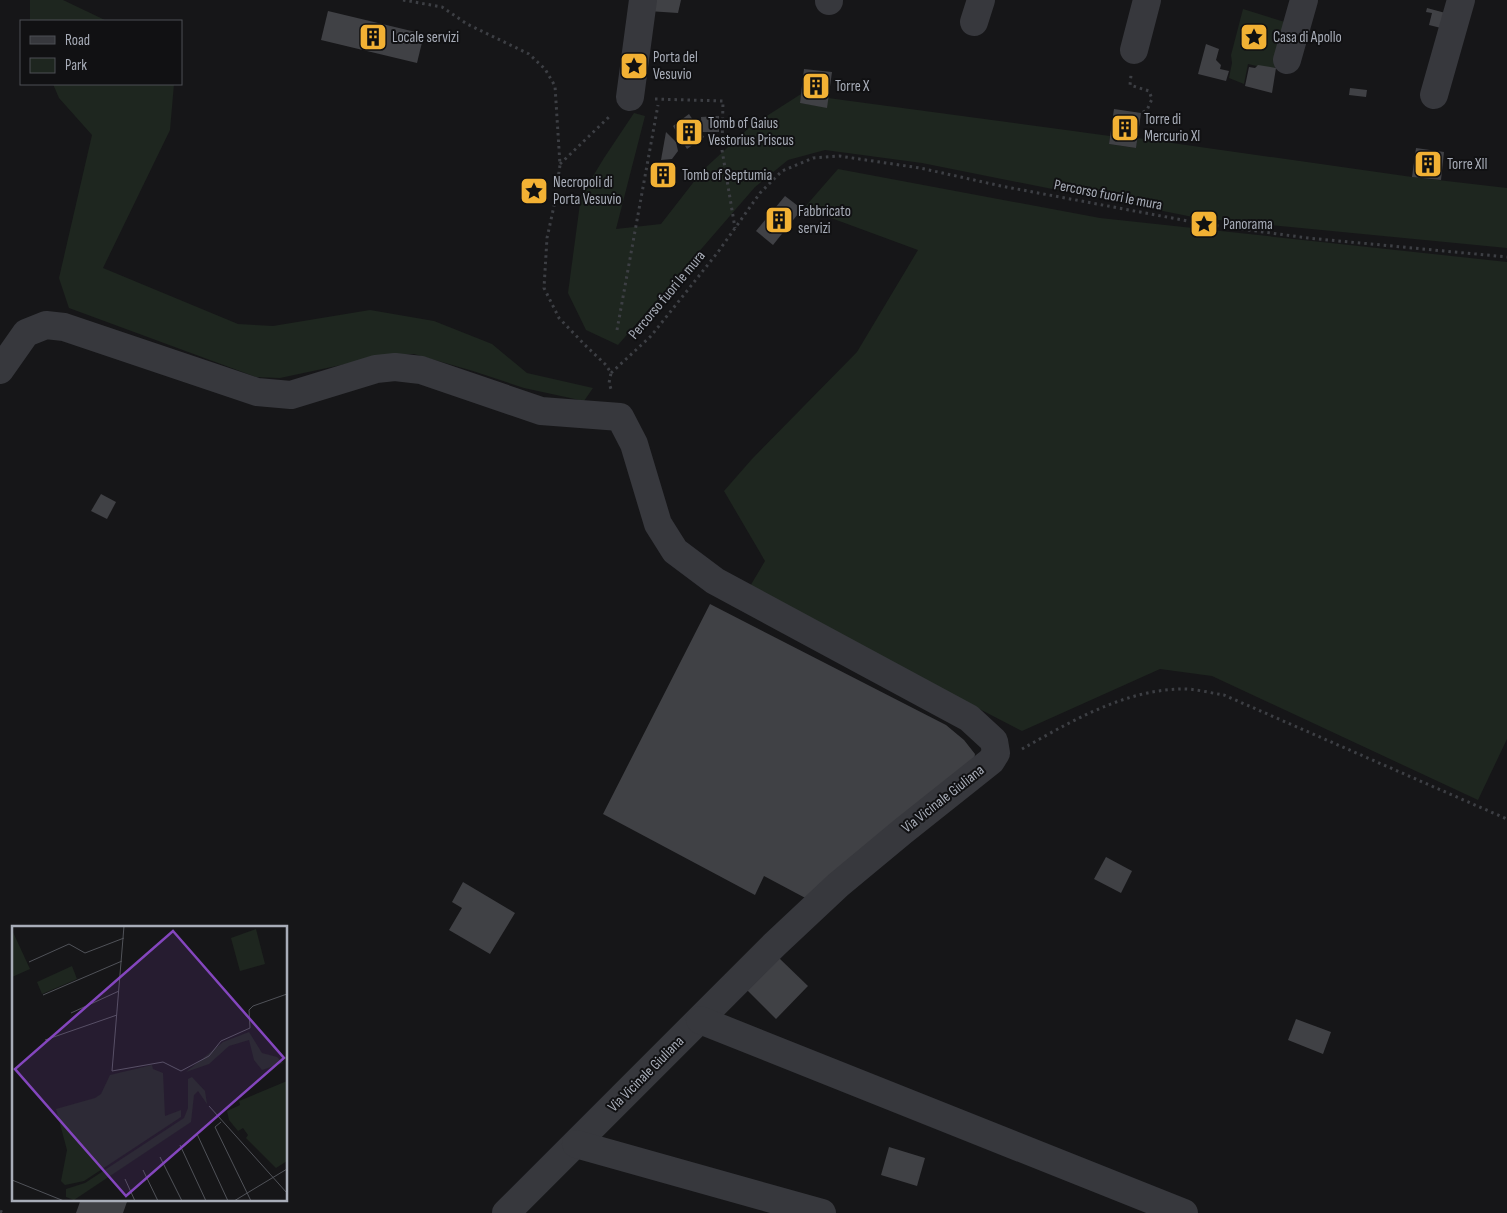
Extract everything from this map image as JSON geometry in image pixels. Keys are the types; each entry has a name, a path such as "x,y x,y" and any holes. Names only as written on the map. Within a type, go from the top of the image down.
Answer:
{"street":[{"path":"630,97 643,0"},
{"path":"1134,50 1148,0"},
{"path":"1287,60 1304,0"},
{"path":"1434,95 1461,0"},
{"name":"Via Vicinale Giuliana","path":"0,370 26,332 46,325 64,327 257,392 291,395 376,369 395,367 421,370 541,411 620,417 634,444 658,524 676,551 715,581 969,718 994,741 996,753 991,762 903,830 838,885 774,945 506,1213"},
{"path":"700,1020 1184,1213"},
{"path":"576,1144 822,1213"}],"path":[{"path":"403,0 442,7 467,24 529,54 545,69 555,86 560,165 547,238 544,288 559,318 606,364 611,372 609,383"},
{"path":"439,0 442,7"},
{"path":"1126,122 1147,110 1152,99 1149,91 1130,85"},
{"path":"560,165 630,97"},
{"path":"617,330 659,99 723,102 722,150 735,228"},
{"name":"Percorso fuori le mura","path":"611,372 651,336 760,193 782,171 813,158 839,156 920,168 1001,186 1204,224 1308,238 1507,257"},
{"path":"996,753 1020,750 1076,719 1134,696 1179,688 1224,696 1507,820"},
{"path":"0,1212 4,1213"}],"green space":[{"path":"30,0 63,0 105,20 30,20"},
{"path":"1243,9 1288,23 1274,70 1248,64 1244,84 1229,78 1232,63 1231,55"},
{"path":"53,85 174,85 170,130 103,268 238,324 273,326 370,310 434,321 492,344 527,373 593,388 584,401 524,388 414,354 388,355 280,378 256,377 69,308 59,278 92,135 59,98"},
{"path":"801,94 800,103 826,107 828,98 1110,136 1109,144 1136,148 1137,138 1412,177 1507,188 1507,248 1198,218 922,163 825,150 788,160 755,187 618,345 586,330 568,293 581,196 634,113 645,116 616,229 661,224 703,170 751,126"},
{"path":"838,169 1100,218 1507,262 1507,739 1478,800 1212,676 1160,669 1022,731 749,588 765,561 724,491 752,459 857,352 918,250 804,208"}],"building":[{"path":"648,0 681,0 678,13 648,11"},
{"path":"1427,8 1449,14 1445,29 1429,25 1432,13 1426,12"},
{"name":"Locale servizi","path":"328,11 424,34 417,63 321,40"},
{"path":"1206,44 1219,49 1216,60 1221,65 1220,69 1229,71 1226,81 1198,74"},
{"path":"1258,65 1276,68 1272,93 1245,86 1249,67 1255,68"},
{"name":"Torre X","path":"804,69 832,72 827,108 800,103"},
{"path":"1350,88 1367,90 1366,97 1349,95"},
{"name":"Torre di Mercurio XI","path":"1114,109 1141,113 1136,148 1109,144"},
{"name":"Tomb of Gaius Vestorius Priscus","path":"689,114 704,137 687,149 673,126"},
{"path":"719,116 719,132 702,132 701,117"},
{"path":"666,132 676,142 678,151 672,159 661,160"},
{"name":"Torre XII","path":"1416,148 1444,152 1441,180 1412,177"},
{"name":"Tomb of Septumia","path":"659,170 669,172 667,181 658,179"},
{"name":"Fabbricato servizi","path":"785,196 802,209 773,245 756,231"},
{"path":"101,494 116,502 107,519 91,511"},
{"path":"710,604 946,725 964,740 975,754 974,760 811,901 764,876 755,895 603,814"},
{"path":"1106,857 1132,871 1121,893 1094,879"},
{"path":"463,882 515,913 490,954 449,930 462,908 452,902"},
{"path":"779,958 808,986 776,1019 747,990"},
{"path":"1296,1019 1331,1032 1323,1054 1288,1040"},
{"path":"889,1147 925,1158 917,1186 881,1175"},
{"path":"81,1200 128,1200 123,1213 76,1213"}],"place":[{"name":"Locale servizi","path":"373,37"},
{"name":"Casa di Apollo","path":"1254,37"},
{"name":"Porta del Vesuvio","path":"634,66"},
{"name":"Torre X","path":"816,86"},
{"name":"Torre di Mercurio XI","path":"1125,128"},
{"name":"Tomb of Gaius Vestorius Priscus","path":"689,132"},
{"name":"Torre XII","path":"1428,164"},
{"name":"Tomb of Septumia","path":"663,175"},
{"name":"Necropoli di Porta Vesuvio","path":"534,191"},
{"name":"Fabbricato servizi","path":"779,220"},
{"name":"Panorama","path":"1204,224"}]}
